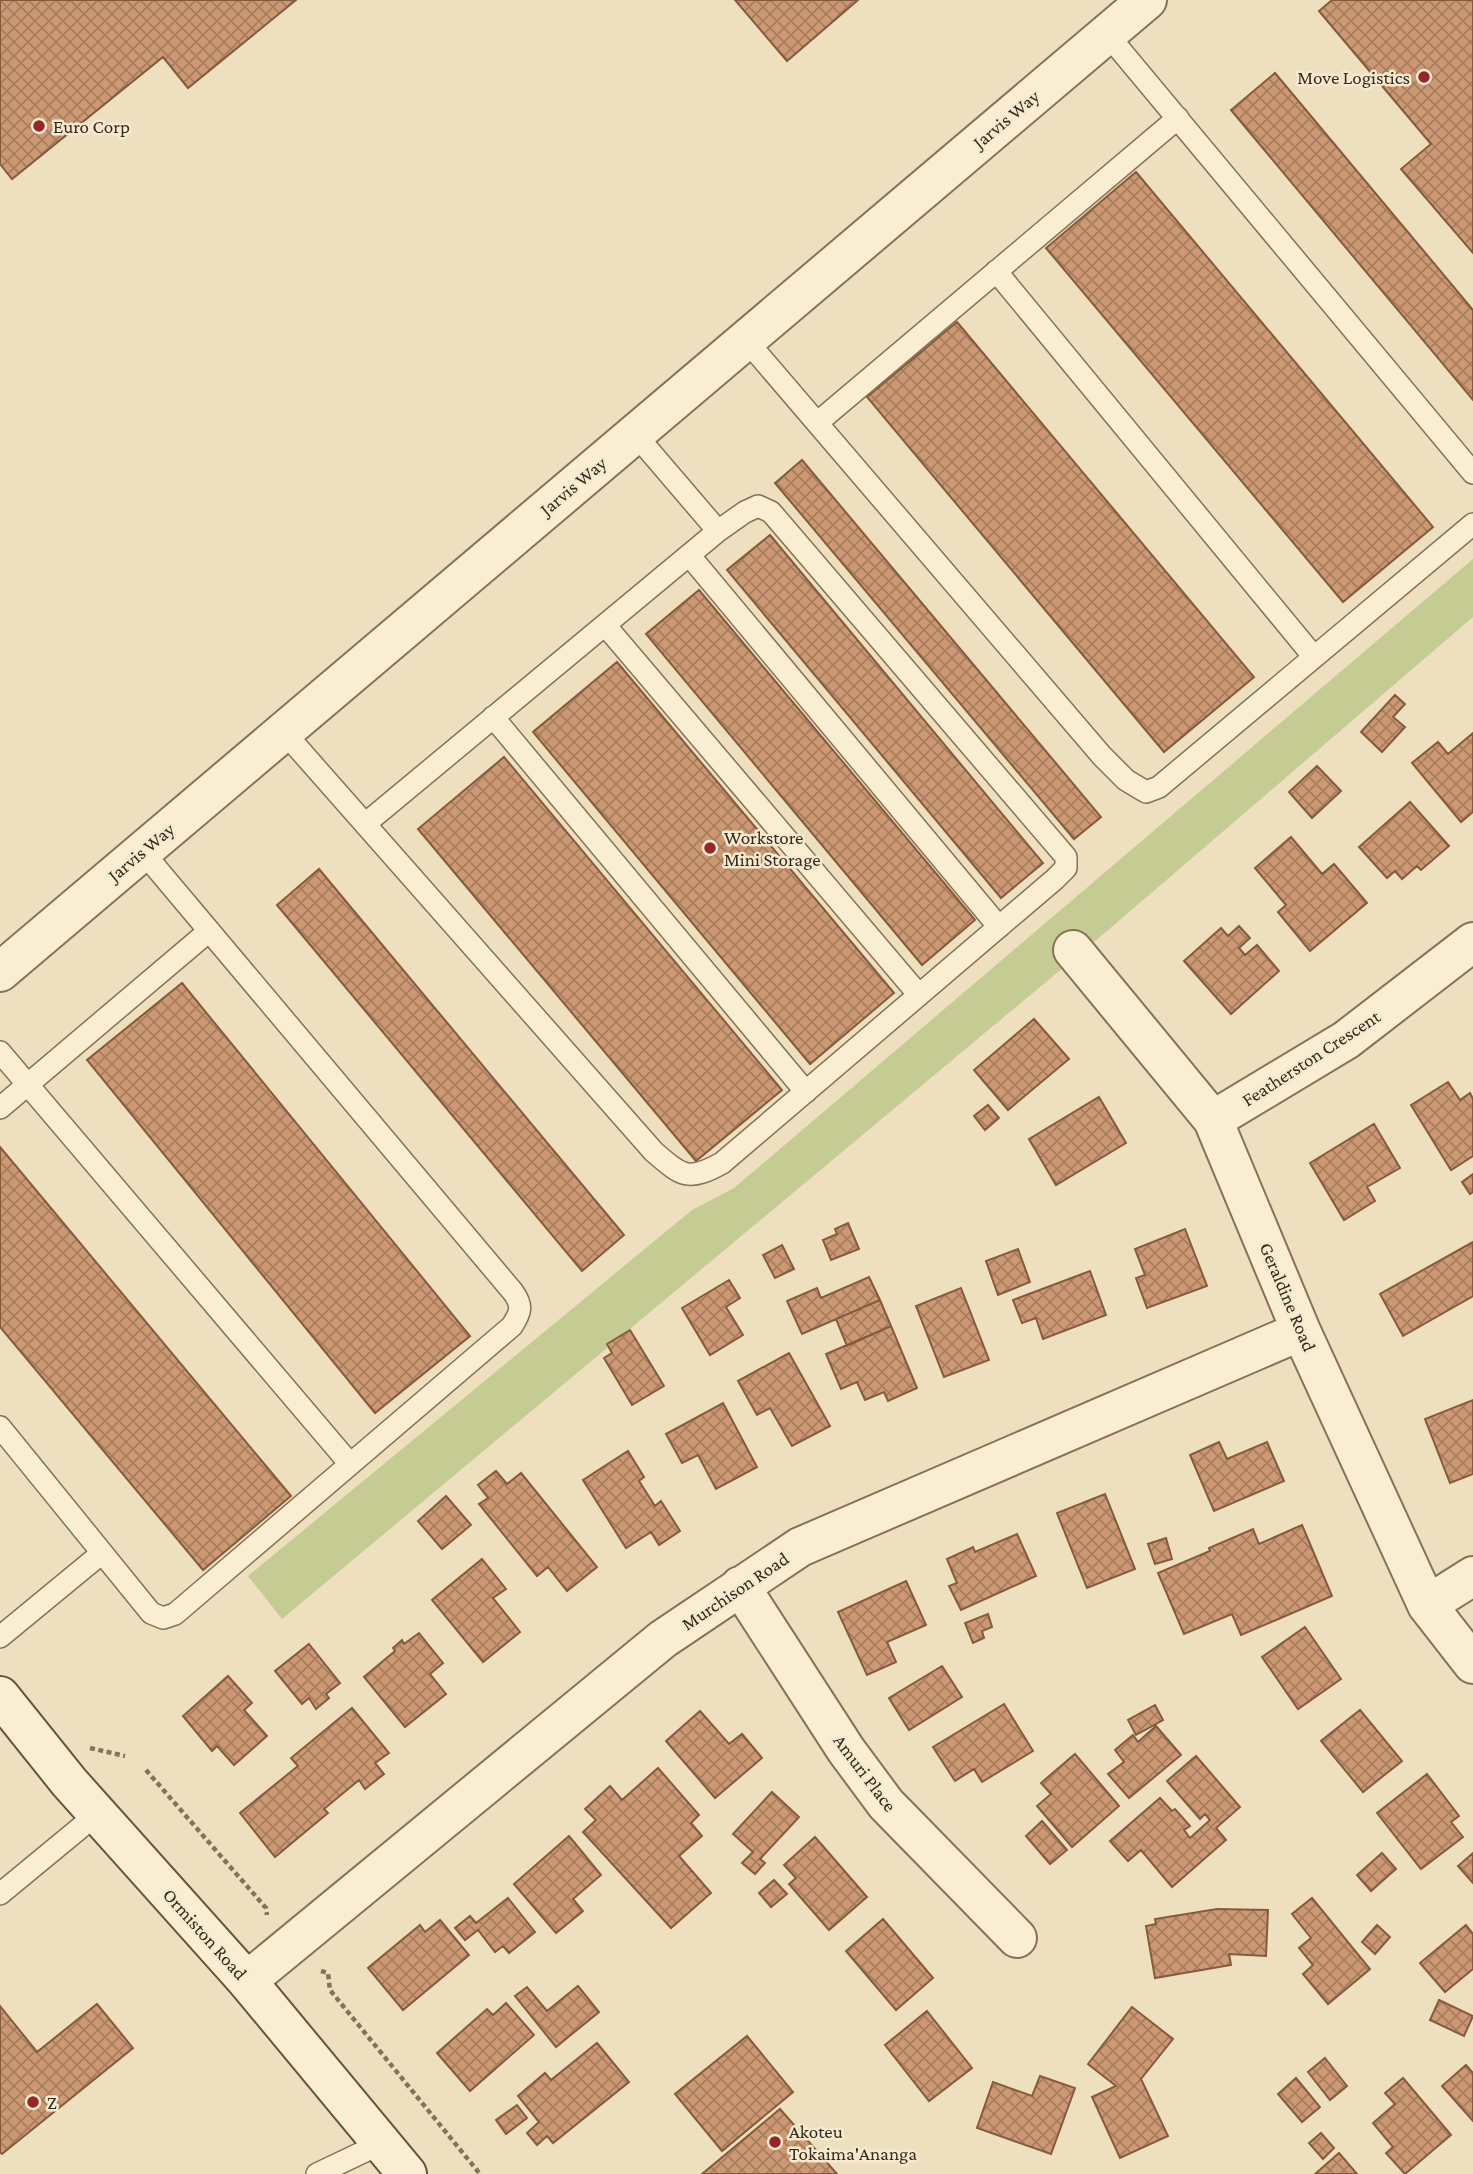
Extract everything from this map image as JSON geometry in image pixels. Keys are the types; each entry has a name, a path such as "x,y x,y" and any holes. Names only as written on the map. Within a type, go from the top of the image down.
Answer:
{"street":[{"name":"Jarvis Way","path":"0,972 746,340 1128,11"},
{"name":"Featherston Crescent","path":"1213,1121 1346,1040 1473,942"},
{"name":"Geraldine Road","path":"1073,950 1213,1121 1301,1331 1427,1605 1473,1664"},
{"name":"Murchison Road","path":"247,1981 663,1639 800,1547 1301,1331"},
{"path":"1427,1605 1473,1576"},
{"name":"Amuri Place","path":"740,1586 846,1750 886,1804 1017,1938"},
{"name":"Ormiston Road","path":"0,1696 69,1782 247,1981 407,2174"}],"lane":[{"path":"1128,11 1154,93 1178,118 1473,473"},
{"path":"817,423 1178,118"},
{"path":"996,271 1314,657"},
{"path":"746,340 1102,756 1126,780 1146,792 1158,787 1473,524"},
{"path":"635,434 718,531"},
{"path":"284,732 654,1152 674,1170 689,1176 706,1172 722,1163 1066,868 1066,856 771,512 758,506 718,531 366,824"},
{"path":"689,555 999,927"},
{"path":"605,625 919,995"},
{"path":"494,717 806,1091"},
{"path":"0,1427 151,1614 163,1618 174,1614 512,1326 520,1313 521,1303 142,851"},
{"path":"0,1108 209,931"},
{"path":"0,1052 350,1464"},
{"path":"0,1637 102,1553"},
{"path":"0,1894 97,1814"},
{"path":"317,2174 382,2143"}],"path":[{"path":"146,1770 265,1908 267,1914"},
{"path":"316,1969 328,1973 330,1990 480,2174"}],"green space":[{"path":"1473,559 1473,617 1107,931 282,1619 248,1576 692,1210 734,1188"}],"building":[{"name":"Euro Corp","path":"0,0 296,0 188,88 163,57 12,179 0,164"},
{"path":"735,0 858,0 787,61"},
{"name":"Move Logistics","path":"1332,0 1473,0 1473,253 1401,169 1431,144 1319,11"},
{"path":"1275,73 1473,310 1473,400 1231,110"},
{"path":"1136,172 1433,527 1343,602 1046,248"},
{"path":"957,322 1254,677 1164,752 867,397"},
{"path":"802,460 1101,817 1074,839 775,483"},
{"path":"770,535 1043,863 1001,898 727,570"},
{"path":"699,590 975,920 922,965 646,634"},
{"path":"617,662 894,993 810,1064 533,732"},
{"path":"1395,695 1405,704 1393,717 1405,727 1382,752 1361,732"},
{"path":"1473,733 1473,812 1461,822 1412,763 1438,742 1448,754"},
{"path":"504,757 782,1090 696,1161 418,829"},
{"path":"1317,766 1341,791 1312,818 1289,792"},
{"path":"1410,802 1449,846 1421,870 1417,866 1402,879 1395,871 1387,878 1359,847"},
{"path":"1291,837 1322,874 1334,864 1367,903 1310,951 1278,912 1286,905 1255,868"},
{"path":"319,869 624,1235 582,1271 277,905"},
{"path":"1239,926 1250,938 1239,948 1245,955 1257,945 1279,971 1231,1014 1184,961 1221,928 1228,936"},
{"path":"182,983 470,1336 375,1413 87,1060"},
{"path":"1034,1019 1069,1059 1008,1110 974,1070"},
{"path":"1448,1082 1460,1100 1470,1093 1473,1099 1473,1156 1451,1170 1411,1105"},
{"path":"1099,1097 1126,1143 1056,1185 1029,1139"},
{"path":"988,1105 999,1118 985,1130 974,1116"},
{"path":"1374,1124 1400,1168 1367,1187 1375,1201 1344,1220 1310,1163"},
{"path":"0,1147 291,1496 203,1570 0,1327"},
{"path":"1473,1174 1473,1192 1470,1194 1462,1182"},
{"path":"848,1223 859,1249 831,1260 823,1240 837,1234 835,1229"},
{"path":"1185,1229 1207,1286 1147,1308 1136,1278 1145,1275 1135,1249"},
{"path":"1473,1242 1473,1296 1403,1336 1380,1294"},
{"path":"782,1245 794,1269 775,1278 763,1255"},
{"path":"1018,1249 1030,1282 998,1295 986,1261"},
{"path":"1090,1271 1106,1315 1043,1339 1036,1318 1022,1323 1013,1300"},
{"path":"869,1277 880,1300 802,1334 787,1301 817,1288 821,1298"},
{"path":"729,1280 740,1298 726,1307 743,1335 710,1355 682,1308"},
{"path":"961,1288 989,1360 944,1377 916,1306"},
{"path":"880,1300 891,1326 847,1346 836,1319"},
{"path":"891,1326 917,1388 888,1401 884,1392 865,1400 857,1382 841,1389 826,1354"},
{"path":"630,1330 664,1386 632,1405 604,1358 612,1353 607,1344"},
{"path":"789,1353 830,1426 792,1446 770,1408 757,1415 738,1381"},
{"path":"1473,1400 1473,1474 1450,1483 1425,1419"},
{"path":"723,1403 757,1467 716,1489 698,1455 682,1463 666,1434"},
{"path":"1219,1442 1227,1459 1267,1442 1284,1481 1214,1511 1190,1455"},
{"path":"628,1451 644,1477 639,1481 655,1506 661,1501 680,1531 659,1545 651,1532 626,1548 583,1480"},
{"path":"496,1471 507,1484 521,1473 597,1567 567,1591 548,1567 537,1576 479,1504 488,1498 478,1485"},
{"path":"1105,1494 1135,1569 1087,1588 1057,1513"},
{"path":"446,1496 471,1525 442,1549 418,1521"},
{"path":"1302,1525 1332,1596 1241,1635 1232,1614 1184,1634 1158,1573 1253,1529 1259,1544"},
{"path":"1017,1534 1036,1576 961,1610 949,1586 957,1583 947,1559 973,1547 975,1552"},
{"path":"1166,1538 1172,1559 1155,1564 1148,1544"},
{"path":"482,1559 506,1589 493,1598 520,1632 483,1662 432,1600"},
{"path":"906,1581 926,1625 887,1642 896,1662 867,1675 838,1612"},
{"path":"988,1614 992,1627 982,1631 984,1638 973,1643 965,1623"},
{"path":"1305,1627 1341,1679 1298,1709 1262,1657"},
{"path":"419,1633 443,1663 430,1674 446,1694 405,1727 364,1677 395,1651 393,1648 402,1640 404,1644"},
{"path":"309,1644 340,1683 326,1694 329,1698 316,1709 309,1698 302,1704 275,1671"},
{"path":"942,1666 962,1697 909,1730 889,1698"},
{"path":"228,1676 252,1703 244,1710 267,1736 234,1765 217,1746 212,1751 183,1716"},
{"path":"1004,1704 1033,1751 982,1782 974,1769 955,1781 933,1747"},
{"path":"1155,1705 1163,1720 1136,1735 1128,1720"},
{"path":"352,1708 389,1753 375,1763 384,1774 365,1789 359,1780 324,1809 328,1813 275,1857 240,1813 298,1766 291,1758"},
{"path":"1360,1710 1402,1761 1363,1792 1321,1741"},
{"path":"700,1711 729,1744 742,1734 762,1758 715,1798 666,1741"},
{"path":"1156,1726 1181,1755 1129,1798 1108,1774 1124,1762 1115,1750 1133,1735 1138,1742"},
{"path":"1075,1754 1119,1806 1072,1847 1037,1806 1051,1794 1041,1783"},
{"path":"1196,1756 1240,1807 1216,1828 1226,1840 1172,1887 1141,1850 1128,1861 1110,1841 1160,1798 1172,1811 1175,1809 1190,1826 1184,1830 1190,1838 1210,1820 1205,1814 1200,1819 1167,1781"},
{"path":"658,1768 699,1815 691,1823 702,1836 679,1856 711,1893 671,1928 583,1832 596,1820 585,1809 610,1786 622,1800"},
{"path":"1427,1774 1459,1816 1451,1822 1463,1837 1421,1869 1377,1813"},
{"path":"772,1792 799,1817 760,1859 765,1863 755,1874 742,1863 753,1852 733,1834"},
{"path":"1042,1821 1067,1850 1050,1864 1026,1836"},
{"path":"569,1836 601,1875 573,1899 583,1911 556,1933 514,1884"},
{"path":"815,1837 867,1897 829,1930 789,1884 796,1878 784,1865"},
{"path":"1382,1853 1396,1869 1371,1891 1357,1875"},
{"path":"1473,1853 1473,1883 1458,1866"},
{"path":"774,1880 787,1894 771,1907 759,1893"},
{"path":"508,1898 535,1932 509,1953 503,1946 495,1952 478,1930 465,1940 455,1928 470,1916 476,1923"},
{"path":"1312,1898 1370,1969 1328,2004 1303,1974 1313,1965 1299,1948 1311,1938 1292,1914"},
{"path":"1217,1909 1268,1910 1266,1956 1229,1954 1231,1965 1155,1978 1146,1926 1156,1924 1155,1919"},
{"path":"883,1919 933,1978 896,2010 846,1951"},
{"path":"440,1920 469,1955 403,2010 368,1968 420,1925 425,1932"},
{"path":"1377,1925 1390,1937 1375,1954 1362,1942"},
{"path":"1466,1925 1473,1934 1473,1969 1445,1992 1420,1963"},
{"path":"578,1986 599,2012 556,2047 515,1996 527,1987 547,2011"},
{"path":"1439,2000 1473,2016 1464,2036 1430,2020"},
{"path":"506,2003 534,2035 470,2091 437,2053 487,2009 493,2015"},
{"name":"Z","path":"97,2004 133,2048 2,2154 0,2006 37,2052"},
{"path":"1132,2007 1173,2039 1141,2079 1168,2136 1120,2158 1092,2097 1116,2086 1088,2064"},
{"path":"927,2011 972,2068 929,2101 885,2045"},
{"path":"747,2036 793,2092 722,2151 675,2094"},
{"path":"597,2043 629,2082 553,2143 547,2136 537,2145 527,2133 539,2122 518,2096 545,2073 551,2080"},
{"path":"1325,2058 1347,2086 1330,2100 1308,2072"},
{"path":"1466,2065 1473,2073 1473,2121 1442,2086"},
{"path":"1040,2076 1075,2088 1051,2154 977,2128 993,2082 1032,2096"},
{"path":"1296,2078 1320,2107 1302,2122 1278,2094"},
{"path":"1403,2078 1451,2135 1405,2174 1386,2153 1393,2147 1373,2123 1395,2104 1385,2093"},
{"path":"517,2105 527,2118 506,2134 496,2120"},
{"name":"Akoteu Tokaima'Ananga","path":"780,2109 837,2174 702,2174"},
{"path":"1321,2133 1334,2148 1323,2159 1309,2143"},
{"path":"1339,2153 1357,2174 1315,2174"}],"place":[{"name":"Move Logistics","path":"1424,77"},
{"name":"Euro Corp","path":"39,126"},
{"name":"Workstore Mini Storage","path":"710,848"},
{"name":"Z","path":"33,2102"},
{"name":"Akoteu Tokaima'Ananga","path":"775,2142"}]}
